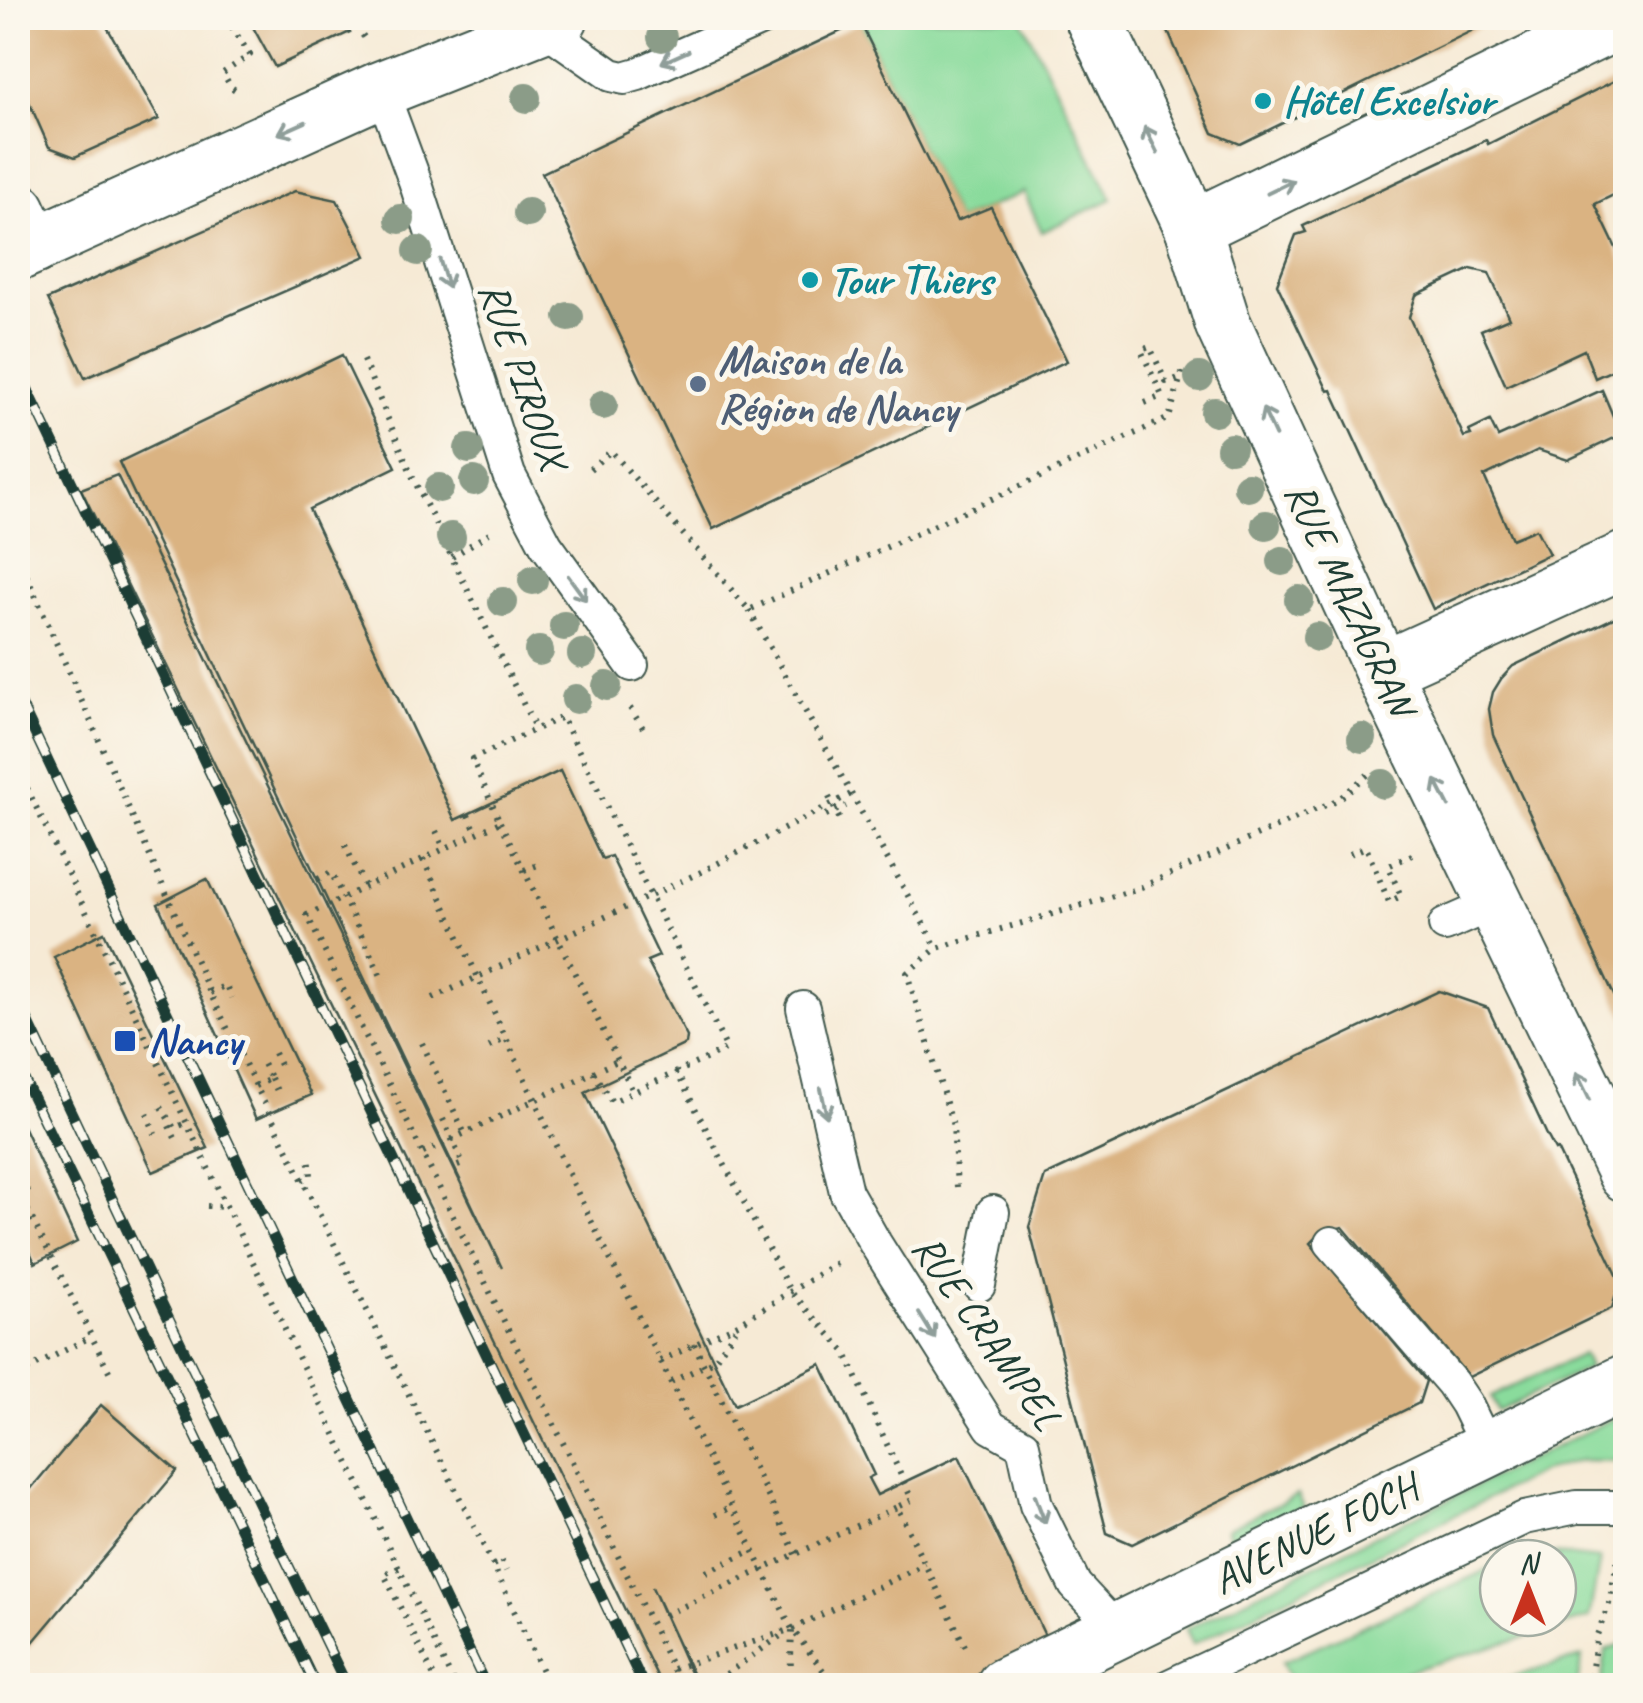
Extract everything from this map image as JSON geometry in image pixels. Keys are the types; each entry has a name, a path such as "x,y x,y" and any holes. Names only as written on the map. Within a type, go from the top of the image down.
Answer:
{"main road":[{"name":"RUE MAZAGRAN","path":"1092,18 1193,228 1223,324 1382,670 1626,1174"},
{"path":"1193,228 1625,18"},
{"path":"23,236 551,22"},
{"path":"1382,670 1626,558"},
{"name":"AVENUE FOCH","path":"1004,1686 1626,1382"}],"lane":[{"path":"551,22 611,75 624,78 764,18"},
{"name":"RUE PIROUX","path":"381,89 415,180 509,474 546,545 632,665"},
{"path":"1445,925 1494,903"},
{"name":"RUE CRAMPEL","path":"803,1008 846,1192 990,1427 1023,1445 1036,1505 1075,1585 1118,1631"},
{"path":"979,1285 993,1212"},
{"path":"1331,1243 1452,1383 1488,1449"},
{"path":"1169,1686 1524,1518 1577,1506 1626,1507"}],"path":[{"path":"226,18 250,56 223,73 231,87 292,129"},
{"path":"749,610 1169,418 1180,377 1166,382 1150,346 1141,350 1162,396 1145,403"},
{"path":"362,360 414,480 536,730"},
{"path":"590,469 611,451 749,610 936,948"},
{"path":"452,557 496,528"},
{"path":"18,556 210,993 549,1686"},
{"path":"594,1072 612,1102 727,1048 562,716 472,759 633,1091"},
{"path":"958,1198 952,1126 906,974 936,948 1137,889 1339,799 1383,761"},
{"path":"18,769 184,1121"},
{"path":"433,998 702,872 851,794"},
{"path":"829,797 842,824"},
{"path":"826,815 846,806"},
{"path":"468,815 478,834"},
{"path":"500,822 307,915 681,1686"},
{"path":"436,830 444,848"},
{"path":"345,846 365,887"},
{"path":"1350,854 1366,847 1389,902 1401,896 1388,866"},
{"path":"423,859 582,1202 792,1629 835,1686"},
{"path":"524,870 538,865"},
{"path":"318,879 331,872 382,978"},
{"path":"210,993 226,986 231,998"},
{"path":"129,1046 126,1038 142,1030"},
{"path":"489,1047 508,1038"},
{"path":"422,1043 465,1134"},
{"path":"274,1053 284,1071"},
{"path":"255,1085 270,1079 261,1060 278,1093"},
{"path":"424,1153 617,1060"},
{"path":"246,1066 255,1085"},
{"path":"665,1615 912,1500 844,1351 790,1292 676,1071"},
{"path":"174,1100 455,1686"},
{"path":"176,1142 161,1107 174,1128 184,1121"},
{"path":"146,1114 155,1134"},
{"path":"443,1119 463,1164 455,1167"},
{"path":"302,1180 311,1174 308,1154"},
{"path":"22,1180 29,1194"},
{"path":"18,1191 112,1377"},
{"path":"571,1208 582,1202"},
{"path":"207,1206 227,1207"},
{"path":"598,1262 609,1256"},
{"path":"660,1361 740,1323 841,1261"},
{"path":"671,1382 714,1361 740,1323"},
{"path":"18,1375 92,1336"},
{"path":"694,1344 796,1554"},
{"path":"897,1506 956,1626"},
{"path":"715,1515 732,1508"},
{"path":"706,1572 753,1550"},
{"path":"493,1565 501,1560 506,1572"},
{"path":"1589,1686 1596,1634 1610,1604 1618,1562"},
{"path":"673,1669 792,1629 926,1564"},
{"path":"399,1568 384,1574 438,1684"},
{"path":"709,1686 792,1629"},
{"path":"790,1686 792,1629"}],"green space":[{"path":"871,18 1021,18 1112,199 1042,232 1024,192 957,221 860,22"},
{"path":"1583,1354 1589,1368 1497,1411 1490,1397"},
{"path":"1614,1418 1623,1435 1620,1461 1581,1460 1544,1471 1193,1644 1186,1629"},
{"path":"1298,1495 1304,1507 1233,1543 1226,1529"},
{"path":"1578,1557 1600,1559 1589,1618 1578,1621"},
{"path":"1478,1574 1478,1638 1521,1638 1361,1685 1293,1685 1282,1662"},
{"path":"1625,1644 1625,1685 1601,1685 1606,1650"},
{"path":"1582,1657 1577,1685 1483,1685"}],"building":[{"path":"18,18 102,18 159,119 75,157 49,147 18,77"},
{"path":"248,18 340,18 350,32 275,67"},
{"path":"361,18 384,18 367,26"},
{"name":"Hôtel Excelsior","path":"1162,18 1498,18 1240,144 1213,133"},
{"name":"Tour Thiers","path":"860,22 957,221 991,207 1067,361 713,529 542,173"},
{"path":"1626,75 1626,189 1595,204 1626,269 1626,364 1595,378 1584,350 1506,386 1481,330 1509,318 1489,273 1471,269 1416,295 1409,317 1464,437 1490,421 1498,437 1602,390 1621,435 1568,460 1538,450 1484,476 1512,539 1536,529 1549,554 1433,609 1332,390 1328,391 1277,284 1296,235 1306,232 1303,226 1486,140 1488,144"},
{"path":"295,191 337,200 366,256 85,378 48,299"},
{"path":"342,355 396,467 309,509 455,820 560,771 602,859 611,856 659,956 647,961 687,1037 686,1044 585,1092 735,1405 821,1364 874,1475 868,1478 877,1495 959,1456 1069,1686 698,1686 652,1587 696,1686 662,1686 81,489 117,475 502,1268 119,462"},
{"path":"1626,612 1626,1021 1493,735 1489,709 1493,692 1513,666"},
{"path":"207,879 311,1095 256,1119 158,904"},
{"path":"104,932 208,1148 153,1172 54,957"},
{"path":"1439,991 1488,1008 1620,1281 1612,1308 1469,1377 1343,1227 1322,1231 1310,1243 1426,1381 1419,1403 1132,1544 1107,1533 1029,1227 1045,1176"},
{"path":"18,1115 77,1242 35,1263 18,1225"},
{"path":"101,1405 177,1471 23,1654 18,1650 18,1504"}],"railway":[{"path":"18,369 644,1686"},
{"path":"18,698 486,1686"},
{"path":"18,1000 347,1686"},
{"path":"18,1067 316,1686"}],"place":[{"name":"Hôtel Excelsior","path":"1263,101"},
{"name":"Tour Thiers","path":"810,280"},
{"name":"Maison de la Région de Nancy","path":"698,384"},
{"name":"Nancy","path":"125,1041"}]}
